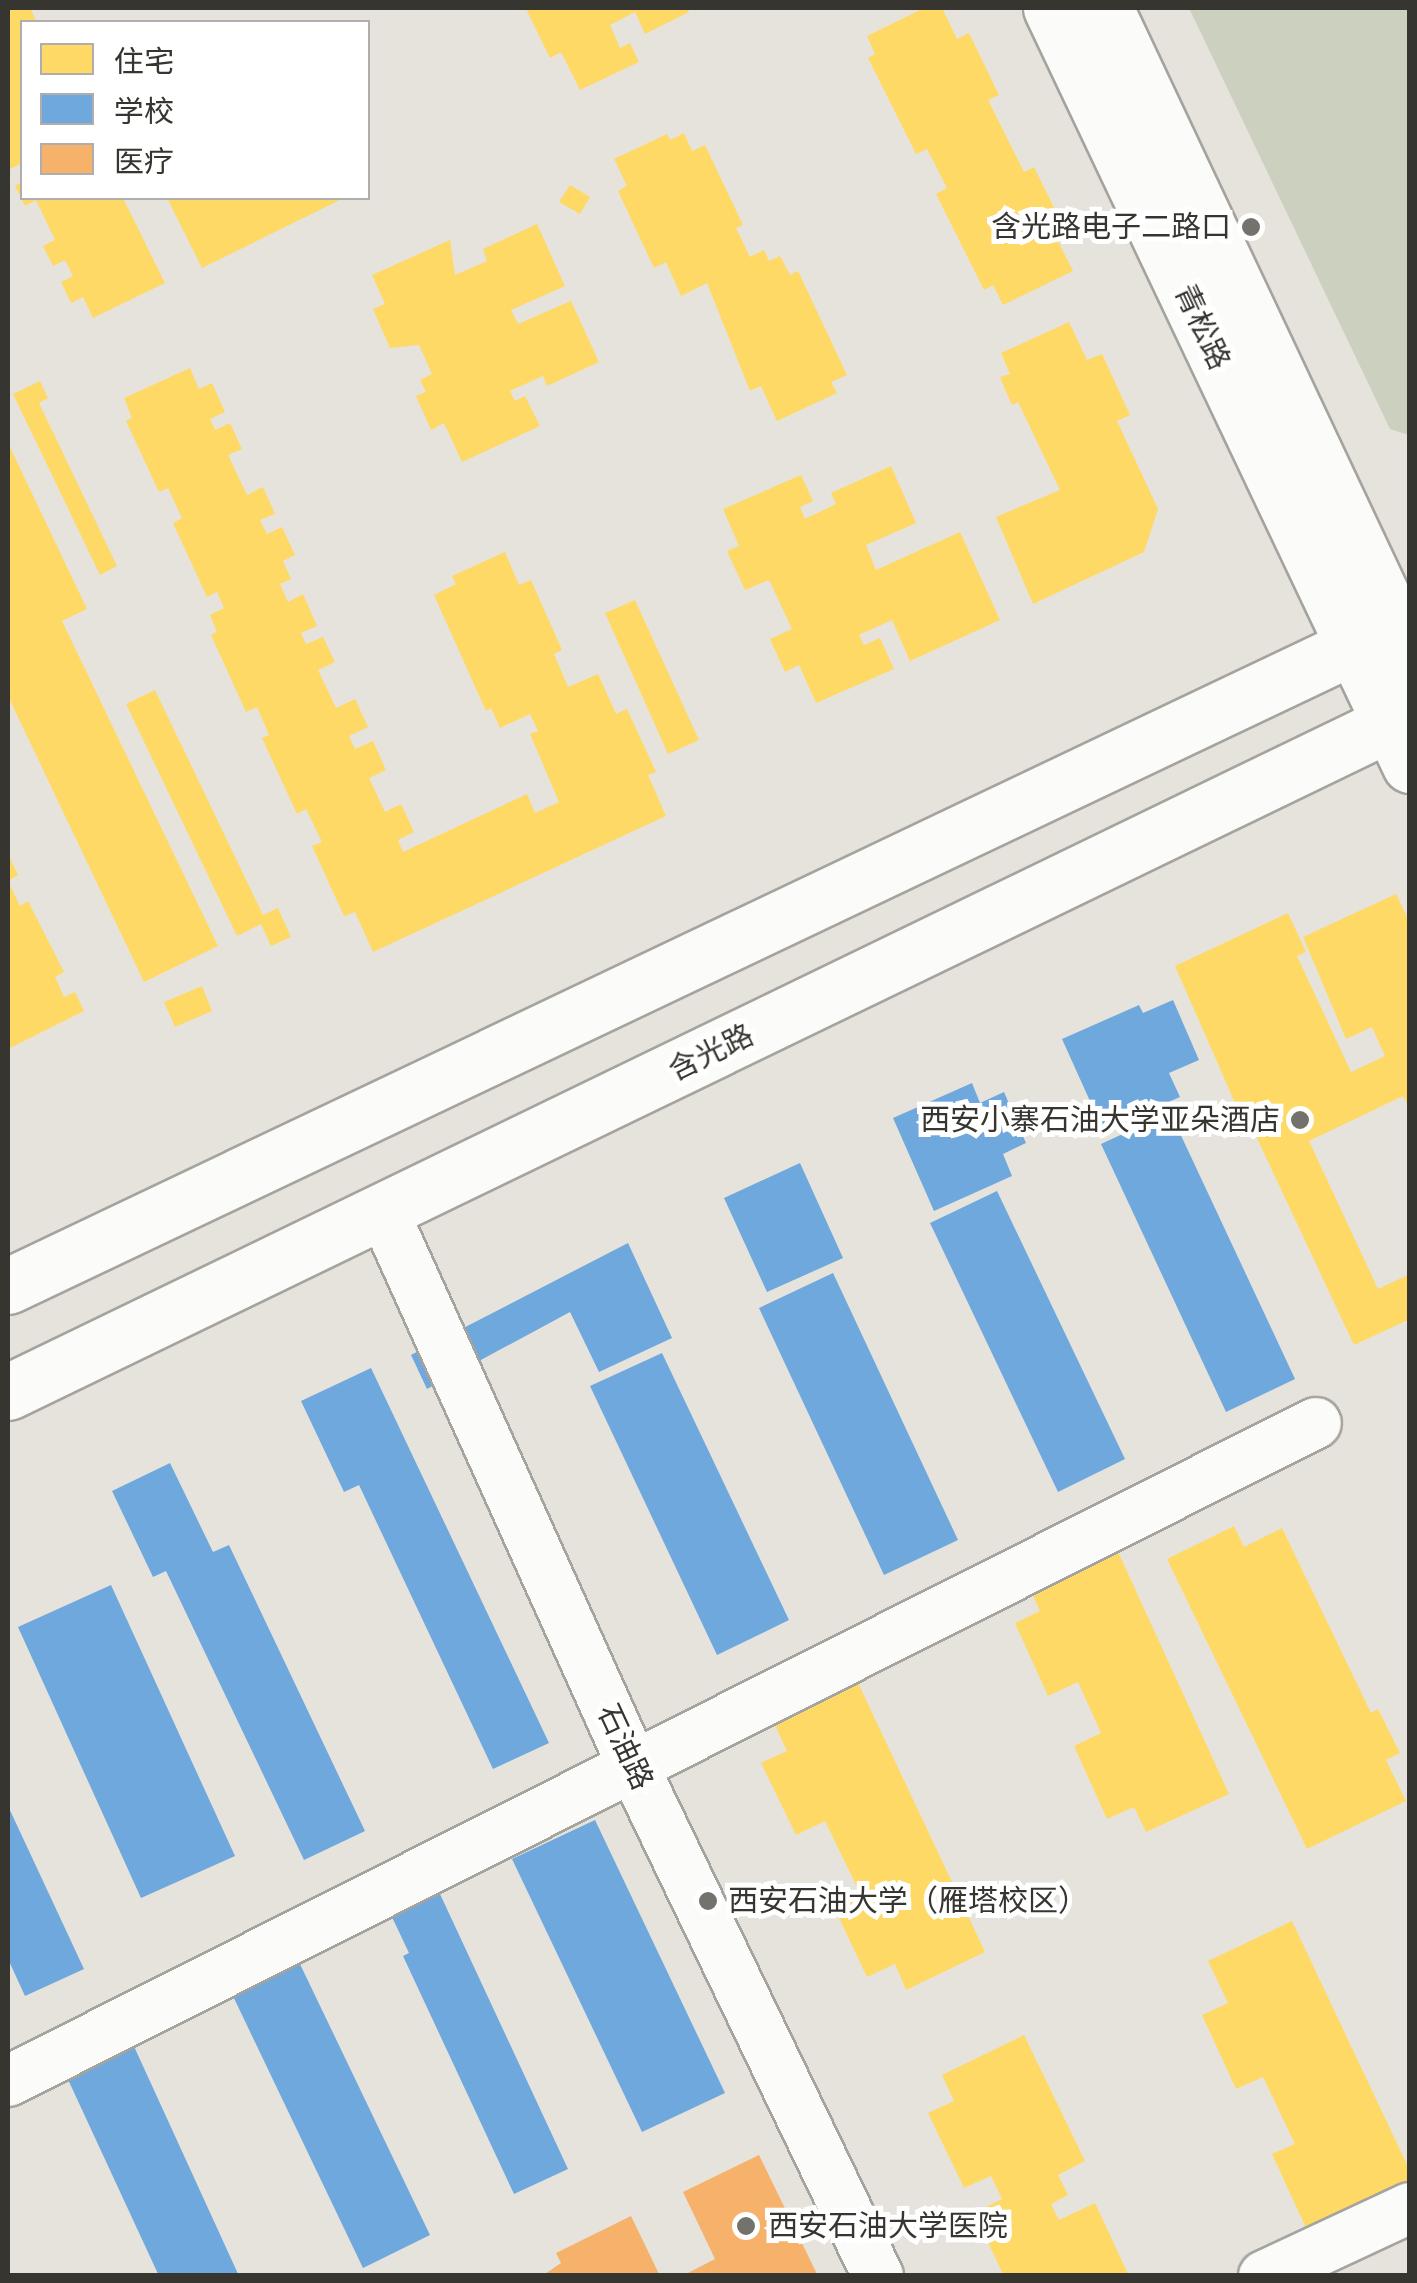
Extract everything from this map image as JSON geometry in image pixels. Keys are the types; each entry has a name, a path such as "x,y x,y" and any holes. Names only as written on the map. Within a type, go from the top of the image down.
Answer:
{"main road":[{"name":"青松路","path":"1051,8 1393,643"},
{"name":"青松路","path":"1105,8 1393,643"},
{"path":"8,1286 1393,643 1403,731"},
{"name":"含光路","path":"8,1392 1403,731"}],"street":[{"name":"石油路","path":"384,1213 633,1766 878,2276"},
{"path":"8,2081 1316,1422"},
{"path":"1264,2276 1410,2208"}],"green space":[{"path":"1189,8 1409,8 1409,435 1390,429"}],"building: 住宅":[{"path":"8,8 30,8 36,20 20,20 20,164 8,170"},
{"path":"687,8 689,12 645,34 635,12 610,25 620,48 630,43 639,62 580,90 561,52 550,58 526,9"},
{"path":"924,8 942,8 957,39 969,33 999,95 988,100 1024,172 1034,167 1064,228 1054,233 1073,271 1003,305 993,285 984,290 936,194 947,188 927,149 916,154 868,58 875,54 867,36"},
{"path":"684,133 692,151 705,145 743,225 736,228 750,257 764,250 769,261 780,256 790,275 798,271 847,375 831,382 837,393 777,421 761,386 750,391 707,283 681,296 666,262 654,268 618,191 627,186 614,159 667,134 670,140"},
{"path":"570,185 590,197 580,214 559,202"},
{"path":"36,200 124,200 165,283 93,318 83,297 71,303 61,282 73,276 65,260 53,266 43,246 55,240"},
{"path":"168,200 340,200 202,268"},
{"path":"537,224 565,286 511,310 518,324 571,301 599,362 547,386 543,376 510,391 515,401 525,396 540,426 462,462 444,423 431,430 416,396 426,392 420,380 432,374 419,345 390,348 373,309 385,304 372,275 450,240 455,275 487,261 483,249"},
{"path":"1069,322 1087,360 1102,354 1130,415 1117,421 1158,509 1144,552 1033,604 996,517 1060,490 1018,402 1012,405 1007,394 1000,377 1010,374 1001,353"},
{"path":"190,368 199,389 212,383 225,412 210,419 215,430 230,423 242,449 228,455 247,495 263,487 275,514 260,520 267,534 282,527 295,555 283,561 291,579 280,584 288,602 303,594 317,626 301,633 306,644 323,637 335,662 318,670 336,708 355,699 368,727 349,736 355,749 373,741 386,770 369,778 385,812 401,804 414,832 398,840 403,852 527,794 535,813 559,802 530,734 538,731 530,714 500,728 491,708 486,711 434,595 456,584 452,576 505,552 519,585 531,580 562,650 554,654 568,687 598,674 616,714 627,709 656,772 648,775 666,816 373,952 355,912 344,916 312,846 322,842 306,809 297,814 262,738 269,735 257,707 246,712 211,635 217,632 210,615 224,608 217,592 207,597 173,523 182,518 168,488 159,492 126,421 132,418 124,398"},
{"path":"40,381 48,398 39,403 117,566 100,575 13,394"},
{"path":"8,443 87,609 62,621 218,946 144,982 8,696"},
{"path":"891,466 916,523 866,545 876,570 960,532 1000,620 910,661 892,620 859,635 864,645 880,638 894,669 816,703 799,665 785,672 770,639 792,629 769,580 745,590 727,551 739,546 723,509 801,475 813,501 800,507 805,519 836,504 831,493"},
{"path":"635,600 699,740 668,754 605,613"},
{"path":"155,690 263,915 278,908 291,937 271,946 261,924 237,936 126,704"},
{"path":"8,854 18,875 8,881"},
{"path":"8,881 20,906 28,901 64,972 55,977 64,997 75,992 84,1011 8,1049"},
{"name":"西安小寨石油大学亚朵酒店","path":"1396,894 1410,923 1410,1109 1403,1096 1309,1141 1378,1289 1410,1274 1410,1319 1354,1345 1248,1119 1243,1121 1175,966 1288,913 1306,952 1297,956 1351,1072 1385,1056 1372,1027 1346,1039 1303,937"},
{"path":"202,986 212,1011 175,1027 164,1002"},
{"path":"1234,1526 1244,1547 1282,1528 1371,1713 1378,1709 1400,1753 1386,1760 1406,1801 1307,1849 1167,1559"},
{"path":"1114,1543 1229,1794 1146,1832 1134,1807 1107,1819 1074,1746 1101,1733 1078,1682 1048,1696 1015,1623 1040,1611 1027,1583"},
{"path":"851,1668 985,1952 906,1990 895,1964 867,1977 832,1903 859,1891 825,1821 796,1835 761,1763 787,1751 767,1708"},
{"path":"1292,1921 1410,2171 1410,2213 1343,2244 1330,2216 1306,2228 1272,2154 1295,2144 1263,2077 1236,2089 1202,2015 1228,2003 1208,1961"},
{"path":"1024,2035 1085,2161 1058,2175 1068,2195 1051,2204 1059,2220 1095,2203 1129,2276 1004,2276 974,2213 1002,2199 991,2176 964,2188 928,2113 954,2101 942,2075"}],"building: 学校":[{"path":"1173,1000 1199,1060 1169,1073 1180,1097 1103,1130 1062,1039 1139,1005 1143,1013"},
{"path":"972,1083 980,1103 1004,1092 1026,1143 1003,1154 1012,1176 934,1211 893,1118"},
{"path":"1170,1112 1295,1379 1226,1412 1101,1144"},
{"path":"800,1163 843,1258 767,1292 724,1198"},
{"path":"997,1191 1125,1459 1058,1492 930,1223"},
{"path":"628,1243 672,1338 599,1372 570,1312 427,1389 411,1355"},
{"path":"833,1273 958,1540 884,1575 759,1308"},
{"path":"662,1353 789,1620 717,1655 590,1386"},
{"path":"371,1368 549,1743 493,1769 359,1485 344,1492 301,1401"},
{"path":"170,1463 213,1552 229,1545 365,1831 304,1860 166,1571 153,1577 112,1491"},
{"path":"111,1585 235,1856 141,1898 18,1627"},
{"path":"8,1806 84,1969 25,1996 8,1959"},
{"path":"595,1820 725,2093 642,2132 512,1859"},
{"path":"440,1894 568,2169 514,2194 403,1956 409,1953 392,1917"},
{"path":"299,1962 430,2235 363,2268 232,1994"},
{"path":"132,2042 239,2276 159,2276 65,2073"}],"building: 医疗":[{"name":"西安石油大学医院","path":"759,2155 818,2276 682,2276 715,2259 683,2192"},
{"path":"631,2216 660,2276 542,2276 561,2263 556,2253"}],"place":[{"name":"含光路电子二路口","path":"1251,227"},
{"name":"西安小寨石油大学亚朵酒店","path":"1300,1120"},
{"name":"西安石油大学（雁塔校区）","path":"708,1901"},
{"name":"西安石油大学医院","path":"746,2226"}]}
